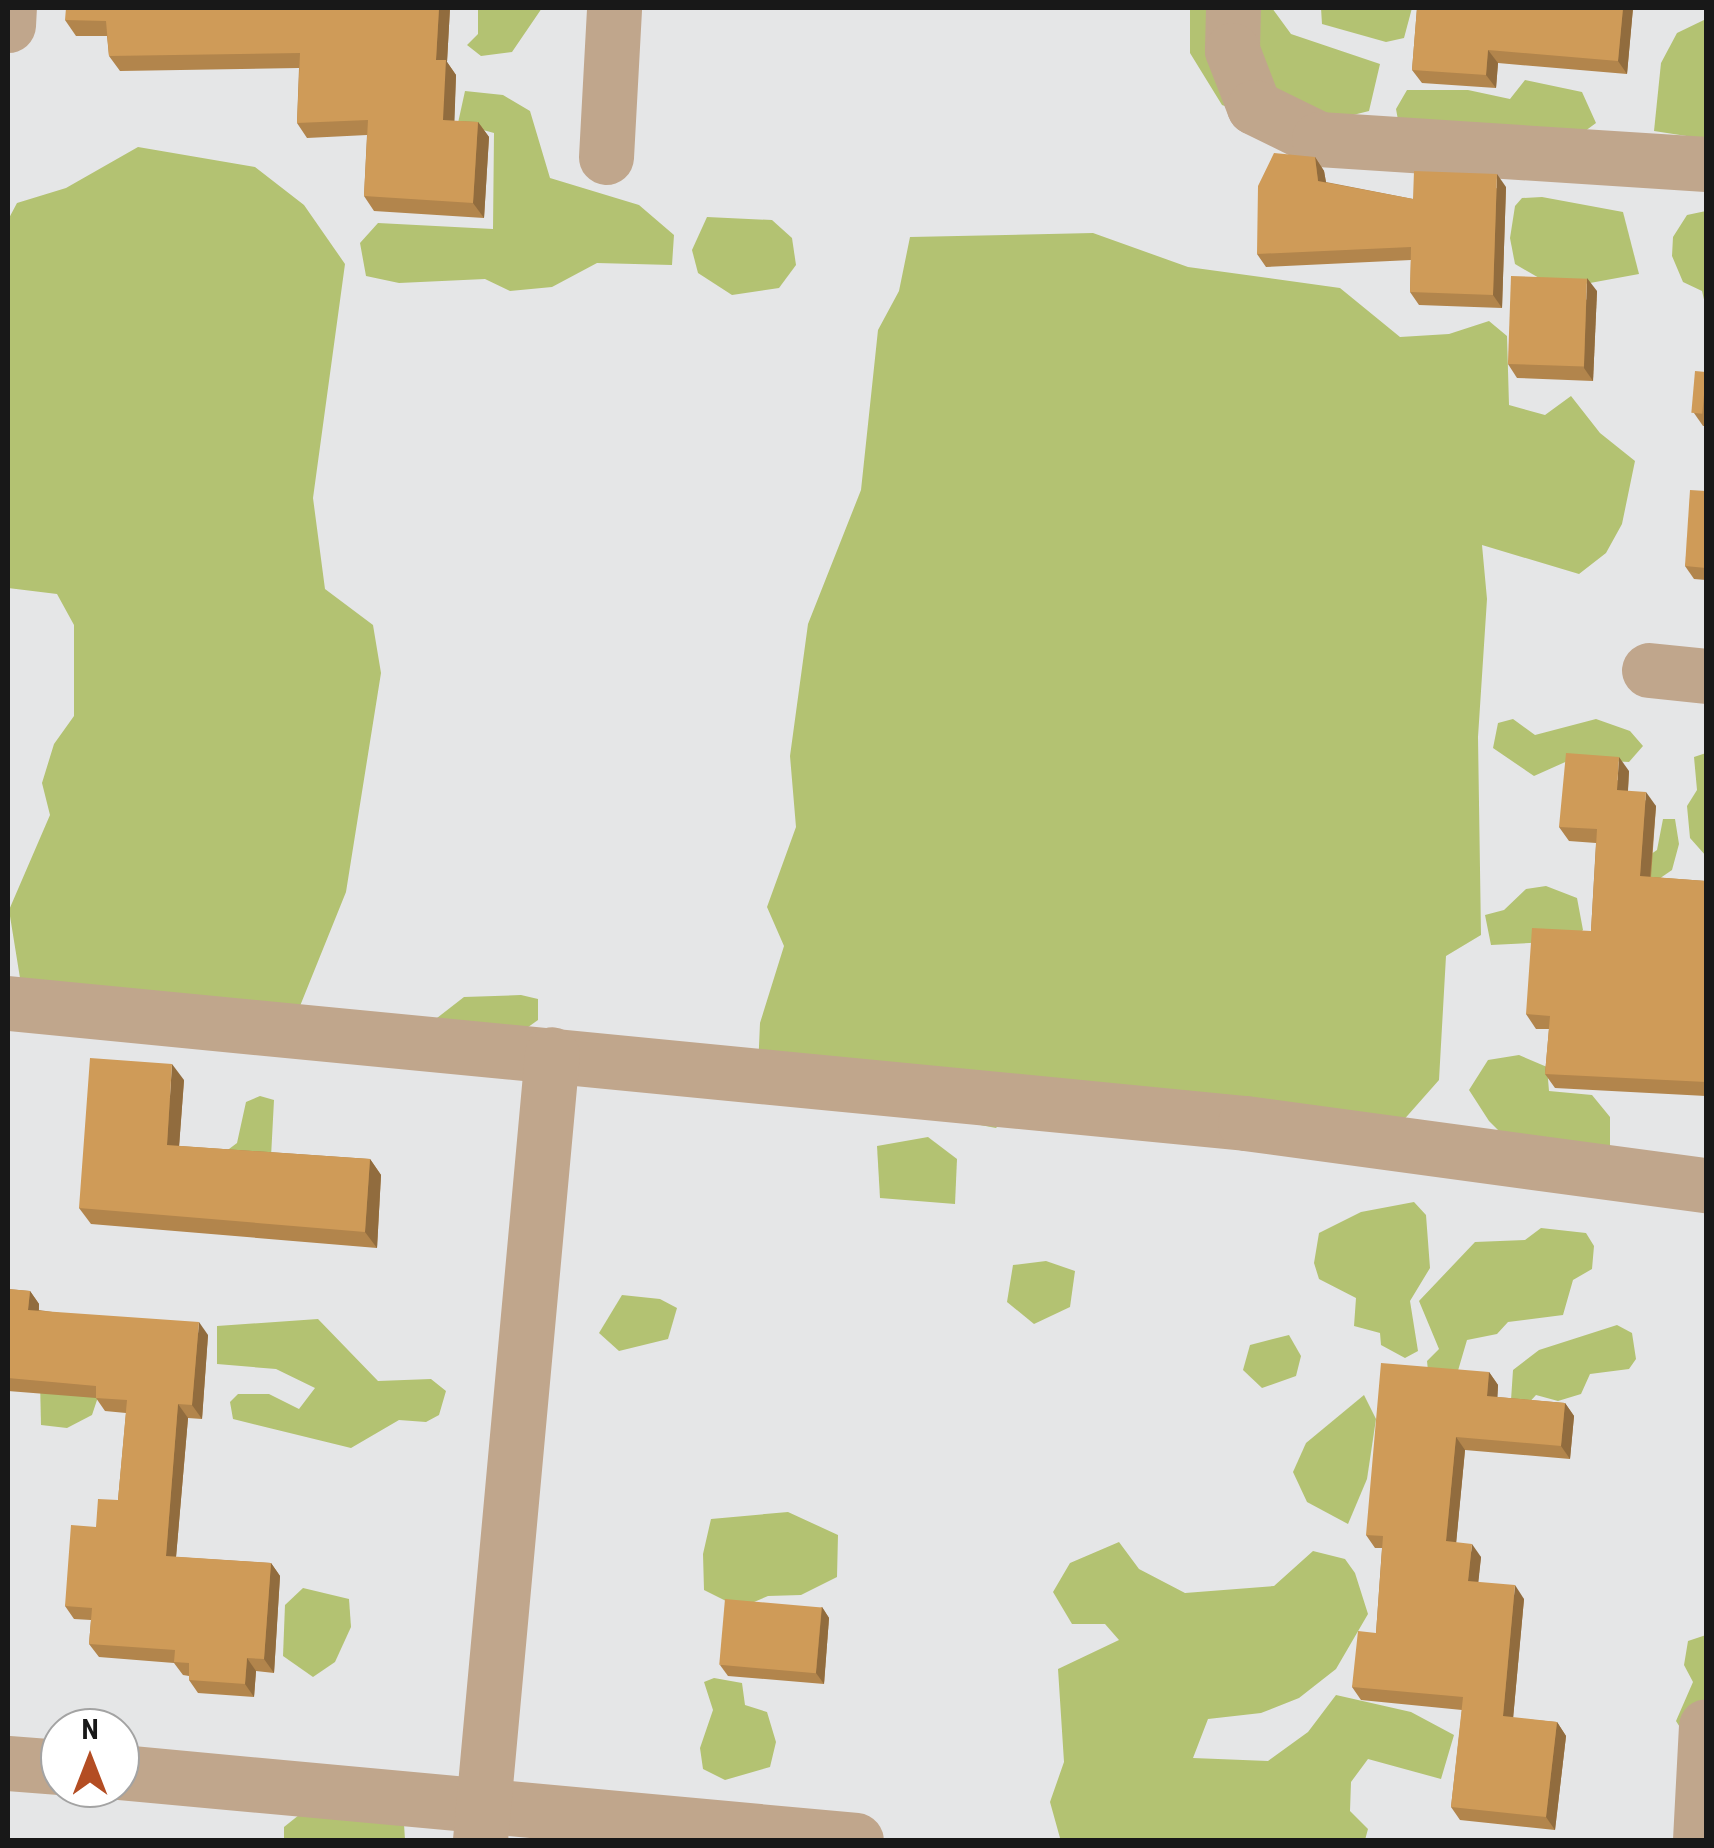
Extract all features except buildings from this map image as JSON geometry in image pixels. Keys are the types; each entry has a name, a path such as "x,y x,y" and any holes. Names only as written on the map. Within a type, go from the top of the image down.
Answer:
{"street":[{"path":"8,25 9,8"},
{"path":"606,157 614,8"},
{"path":"1233,8 1232,50 1254,107 1319,139 1706,164"},
{"path":"1649,670 1706,676"},
{"path":"8,1003 1245,1123 1706,1185"},
{"path":"481,1822 552,1054"},
{"path":"1700,1840 1706,1726"},
{"path":"8,1762 40,1765"},
{"path":"140,1775 481,1822 856,1840"}],"green space":[{"path":"478,8 542,8 512,52 481,56 467,45 478,34"},
{"path":"1190,8 1272,8 1291,34 1380,64 1369,111 1325,122 1254,117 1222,105 1190,53"},
{"path":"1321,8 1412,8 1404,38 1386,42 1322,24"},
{"path":"1706,19 1706,139 1654,131 1661,63 1677,33"},
{"path":"1525,80 1582,92 1596,123 1558,151 1400,131 1396,109 1407,90 1468,90 1510,99"},
{"path":"465,91 503,95 530,111 550,178 639,205 674,235 672,265 597,263 552,287 510,291 485,279 399,283 366,276 360,243 378,223 493,229 494,133 458,123"},
{"path":"138,147 255,167 304,205 345,264 313,498 325,589 373,625 381,673 346,892 300,1006 20,978 9,910 50,815 42,783 54,744 74,716 74,625 57,594 8,588 8,220 17,203 66,188"},
{"path":"1542,197 1623,212 1639,274 1579,285 1546,282 1515,264 1510,238 1515,206 1522,198"},
{"path":"1706,211 1706,308 1702,291 1683,282 1672,256 1673,237 1687,215"},
{"path":"707,217 772,220 792,238 796,265 779,288 732,295 698,273 692,250"},
{"path":"1093,233 1188,267 1340,288 1400,337 1449,334 1489,321 1507,336 1509,405 1545,415 1571,396 1600,433 1635,461 1622,524 1606,553 1579,574 1482,545 1487,599 1478,737 1481,935 1446,956 1439,1080 1401,1123 1042,1079 996,1128 891,1108 758,1069 760,1023 784,946 767,907 796,827 790,756 808,624 861,490 878,330 899,291 910,237"},
{"path":"1513,719 1535,735 1596,719 1630,731 1643,746 1629,762 1572,759 1534,776 1493,748 1498,723"},
{"path":"1706,753 1706,856 1690,838 1687,806 1697,790 1694,757"},
{"path":"1663,819 1675,819 1679,844 1672,870 1656,881 1610,882 1657,850"},
{"path":"1546,886 1577,898 1583,930 1572,941 1491,945 1485,915 1504,910 1526,889"},
{"path":"521,995 538,999 538,1020 517,1035 437,1018 464,997"},
{"path":"1519,1055 1547,1067 1549,1091 1592,1095 1610,1117 1610,1148 1511,1143 1489,1121 1469,1090 1488,1060"},
{"path":"260,1096 274,1100 271,1157 221,1155 237,1143 246,1102"},
{"path":"928,1137 957,1159 955,1204 880,1198 877,1146"},
{"path":"1414,1202 1426,1215 1430,1268 1410,1301 1418,1351 1405,1358 1381,1345 1380,1333 1354,1326 1356,1298 1319,1279 1314,1263 1319,1233 1361,1212"},
{"path":"1541,1228 1586,1233 1594,1246 1592,1269 1573,1280 1563,1315 1508,1322 1497,1334 1467,1340 1457,1374 1428,1371 1427,1361 1439,1349 1419,1301 1475,1242 1525,1240"},
{"path":"1046,1261 1075,1271 1070,1307 1034,1324 1007,1302 1013,1265"},
{"path":"622,1295 660,1299 677,1308 668,1339 619,1351 599,1333"},
{"path":"318,1319 378,1381 431,1379 446,1391 439,1415 426,1422 399,1420 351,1448 233,1419 230,1402 238,1394 269,1394 299,1409 315,1388 276,1369 217,1364 217,1326"},
{"path":"1617,1325 1632,1333 1636,1359 1629,1369 1590,1374 1581,1394 1558,1401 1536,1395 1525,1407 1511,1400 1513,1370 1539,1350"},
{"path":"1289,1335 1301,1356 1296,1376 1262,1388 1243,1370 1250,1345"},
{"path":"40,1380 103,1382 92,1415 67,1428 41,1425"},
{"path":"1364,1395 1376,1419 1367,1479 1348,1524 1307,1502 1293,1472 1306,1443"},
{"path":"788,1512 838,1535 837,1577 801,1595 768,1596 740,1608 704,1590 703,1554 711,1519"},
{"path":"1119,1542 1139,1569 1185,1593 1274,1586 1313,1551 1345,1559 1355,1573 1368,1614 1336,1669 1299,1698 1261,1713 1208,1719 1193,1758 1268,1761 1308,1732 1336,1695 1411,1712 1454,1735 1441,1779 1368,1759 1351,1782 1350,1811 1368,1829 1365,1840 1060,1838 1050,1802 1064,1762 1058,1669 1119,1640 1105,1624 1072,1624 1053,1592 1070,1563"},
{"path":"303,1588 349,1599 351,1627 335,1662 313,1677 283,1656 285,1605"},
{"path":"1706,1635 1706,1745 1688,1740 1676,1721 1693,1682 1684,1665 1688,1641"},
{"path":"714,1678 742,1683 745,1705 767,1712 776,1742 770,1767 725,1780 703,1769 700,1748 713,1710 704,1682"},
{"path":"304,1811 404,1824 405,1840 284,1840 284,1827"}]}
